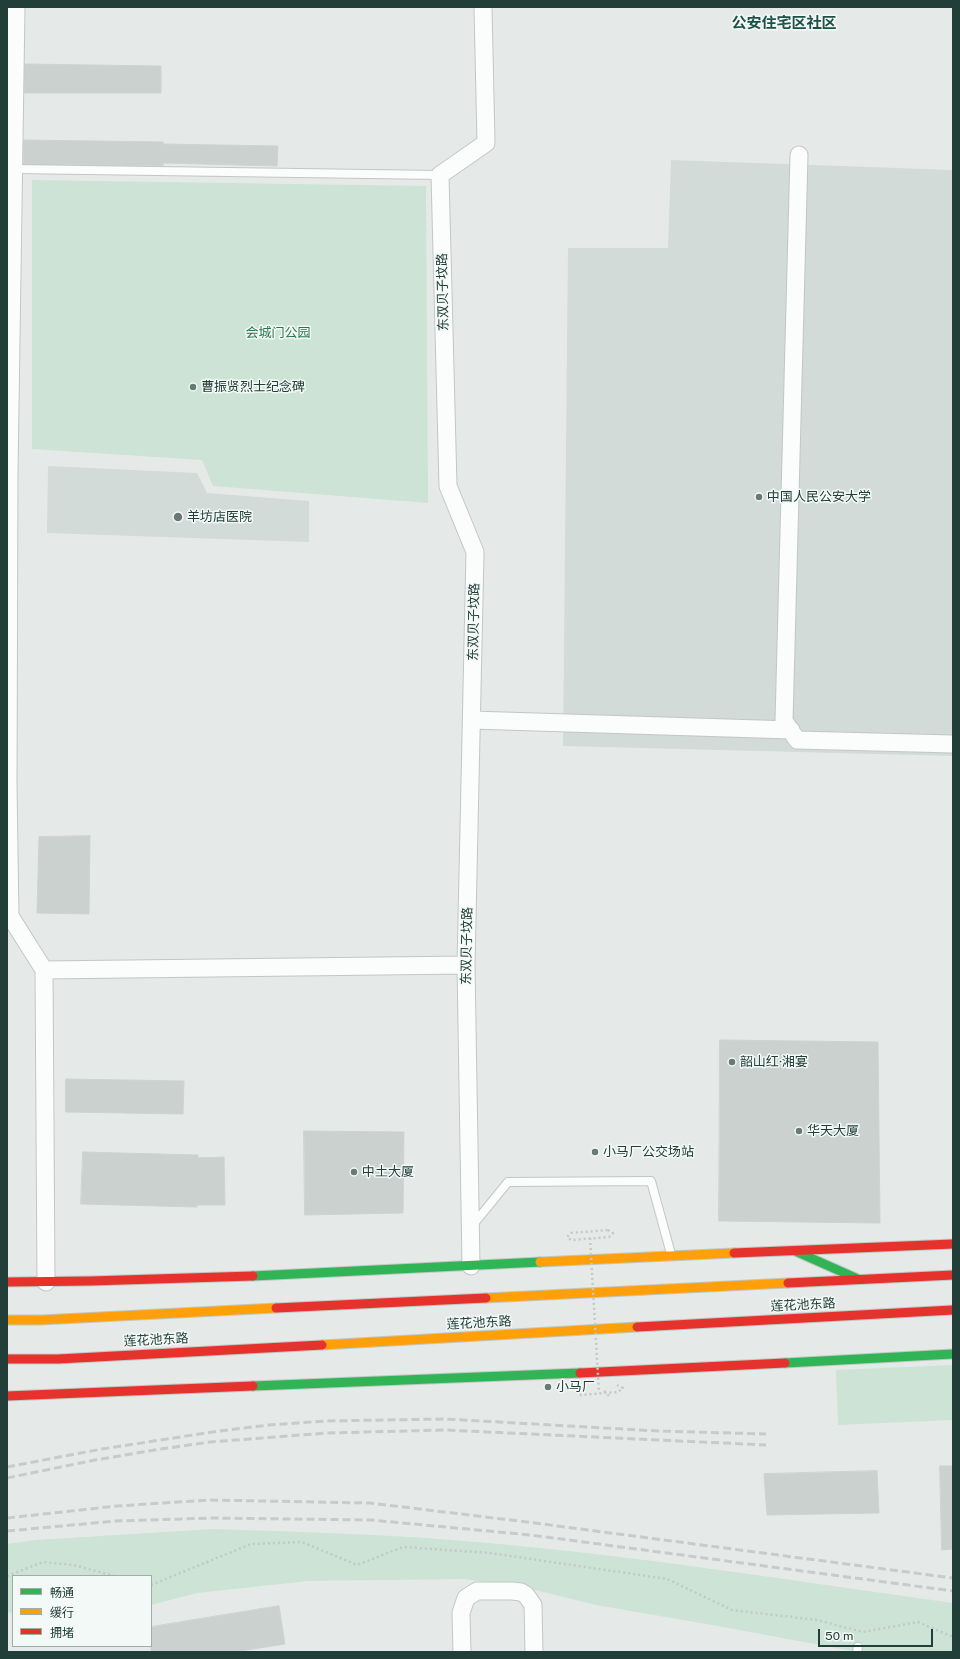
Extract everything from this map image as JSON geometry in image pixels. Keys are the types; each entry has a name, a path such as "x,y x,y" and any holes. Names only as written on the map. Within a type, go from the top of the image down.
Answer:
{"main road":[{"path":"7,1282 46,1282 471,1266 672,1255 953,1244"},
{"path":"795,1251 860,1280"},
{"name":"莲花池东路","path":"7,1320 41,1320 953,1275"},
{"name":"莲花池东路","path":"7,1359 58,1359 953,1310"},
{"path":"7,1312 41,1320"},
{"path":"7,1396 548,1375 953,1354"},
{"path":"22,1368 58,1359"}],"street":[{"path":"16,7 8,472 8,784 10,916 44,970 46,1282"},
{"path":"440,175 486,143 483,7"},
{"path":"800,154 784,721 797,740 953,744"},
{"name":"东双贝子坟路","path":"440,175 448,486 476,552 466,964 471,1266"},
{"path":"472,720 791,730"},
{"path":"44,970 466,964"},
{"path":"462,1652 460,1613 466,1598 477,1591 512,1591 526,1594 533,1605 534,1652"}],"lane":[{"path":"14,169 440,175"},
{"path":"470,1229 508,1182 651,1181 672,1255"}],"path":[{"path":"608,1230 613,1233 609,1237 590,1238 571,1240 567,1237 571,1233 608,1230"},
{"path":"590,1238 599,1393"},
{"path":"580,1388 576,1392 581,1395 618,1392 623,1388 617,1385"},
{"path":"152,1585 251,1544 302,1542 357,1564 403,1547 490,1553 667,1579 732,1610 817,1620 863,1632 918,1622 953,1636"},
{"path":"7,1576 43,1562 73,1565 111,1575"}],"shaded area":[{"name":"中国人民公安大学","path":"671,160 953,170 953,756 563,746 568,248 668,248"},
{"name":"羊坊店医院","path":"48,466 197,473 207,493 309,501 309,542 47,533"}],"green space":[{"name":"会城门公园","path":"32,180 426,186 428,503 213,486 202,460 32,449"},
{"path":"953,1365 953,1420 838,1425 836,1370"},
{"path":"213,1529 393,1536 500,1544 614,1556 953,1603 953,1652 858,1652 596,1605 535,1590 465,1579 308,1581 197,1593 152,1605 152,1575 12,1575 12,1613 7,1612 7,1544 36,1540"}],"building":[{"path":"25,64 161,66 161,93 25,93"},
{"path":"24,140 163,142 163,144 278,146 277,166 163,163 163,166 24,164"},
{"path":"90,836 89,914 37,913 39,837"},
{"name":"华天大厦","path":"720,1040 878,1042 880,1223 719,1221"},
{"path":"66,1079 184,1081 183,1114 66,1112"},
{"name":"中土大厦","path":"304,1131 404,1132 403,1213 305,1215"},
{"path":"83,1152 198,1155 198,1158 224,1157 225,1205 197,1205 197,1207 81,1204"},
{"path":"940,1466 953,1466 953,1549 942,1550"},
{"path":"877,1471 879,1513 767,1515 764,1474"},
{"path":"279,1606 285,1644 234,1652 151,1652 152,1627"}],"railway":[{"path":"7,1467 102,1449 219,1431 269,1425 326,1421 445,1419 658,1431 766,1434"},
{"path":"7,1478 95,1460 210,1442 327,1433 445,1430 766,1445"},
{"path":"7,1518 117,1506 210,1500 370,1503 953,1578"},
{"path":"7,1531 116,1521 212,1518 371,1520 531,1535 953,1591"}],"traffic: fast":[{"path":"795,1251 858,1279"},
{"path":"253,1276 540,1262"},
{"path":"785,1363 953,1354"},
{"path":"253,1386 580,1373"}],"traffic: slow":[{"path":"540,1262 734,1253"},
{"path":"486,1298 788,1283"},
{"path":"7,1320 41,1320 276,1308"},
{"path":"322,1345 637,1327"}],"traffic: jam":[{"path":"734,1253 953,1244"},
{"path":"788,1283 953,1275"},
{"path":"7,1282 253,1276"},
{"path":"276,1308 486,1298"},
{"path":"637,1327 953,1310"},
{"path":"7,1359 58,1359 322,1345"},
{"path":"580,1373 785,1363"},
{"path":"7,1396 253,1386"}],"place":[{"name":"曹振贤烈士纪念碑","path":"193,387"},
{"name":"中国人民公安大学","path":"759,497"},
{"name":"羊坊店医院","path":"178,517"},
{"name":"韶山红·湘宴","path":"732,1062"},
{"name":"华天大厦","path":"799,1131"},
{"name":"小马厂公交场站","path":"595,1152"},
{"name":"中土大厦","path":"354,1172"},
{"name":"小马厂","path":"548,1387"}],"district":[{"name":"公安住宅区社区","path":"784,23"}]}
